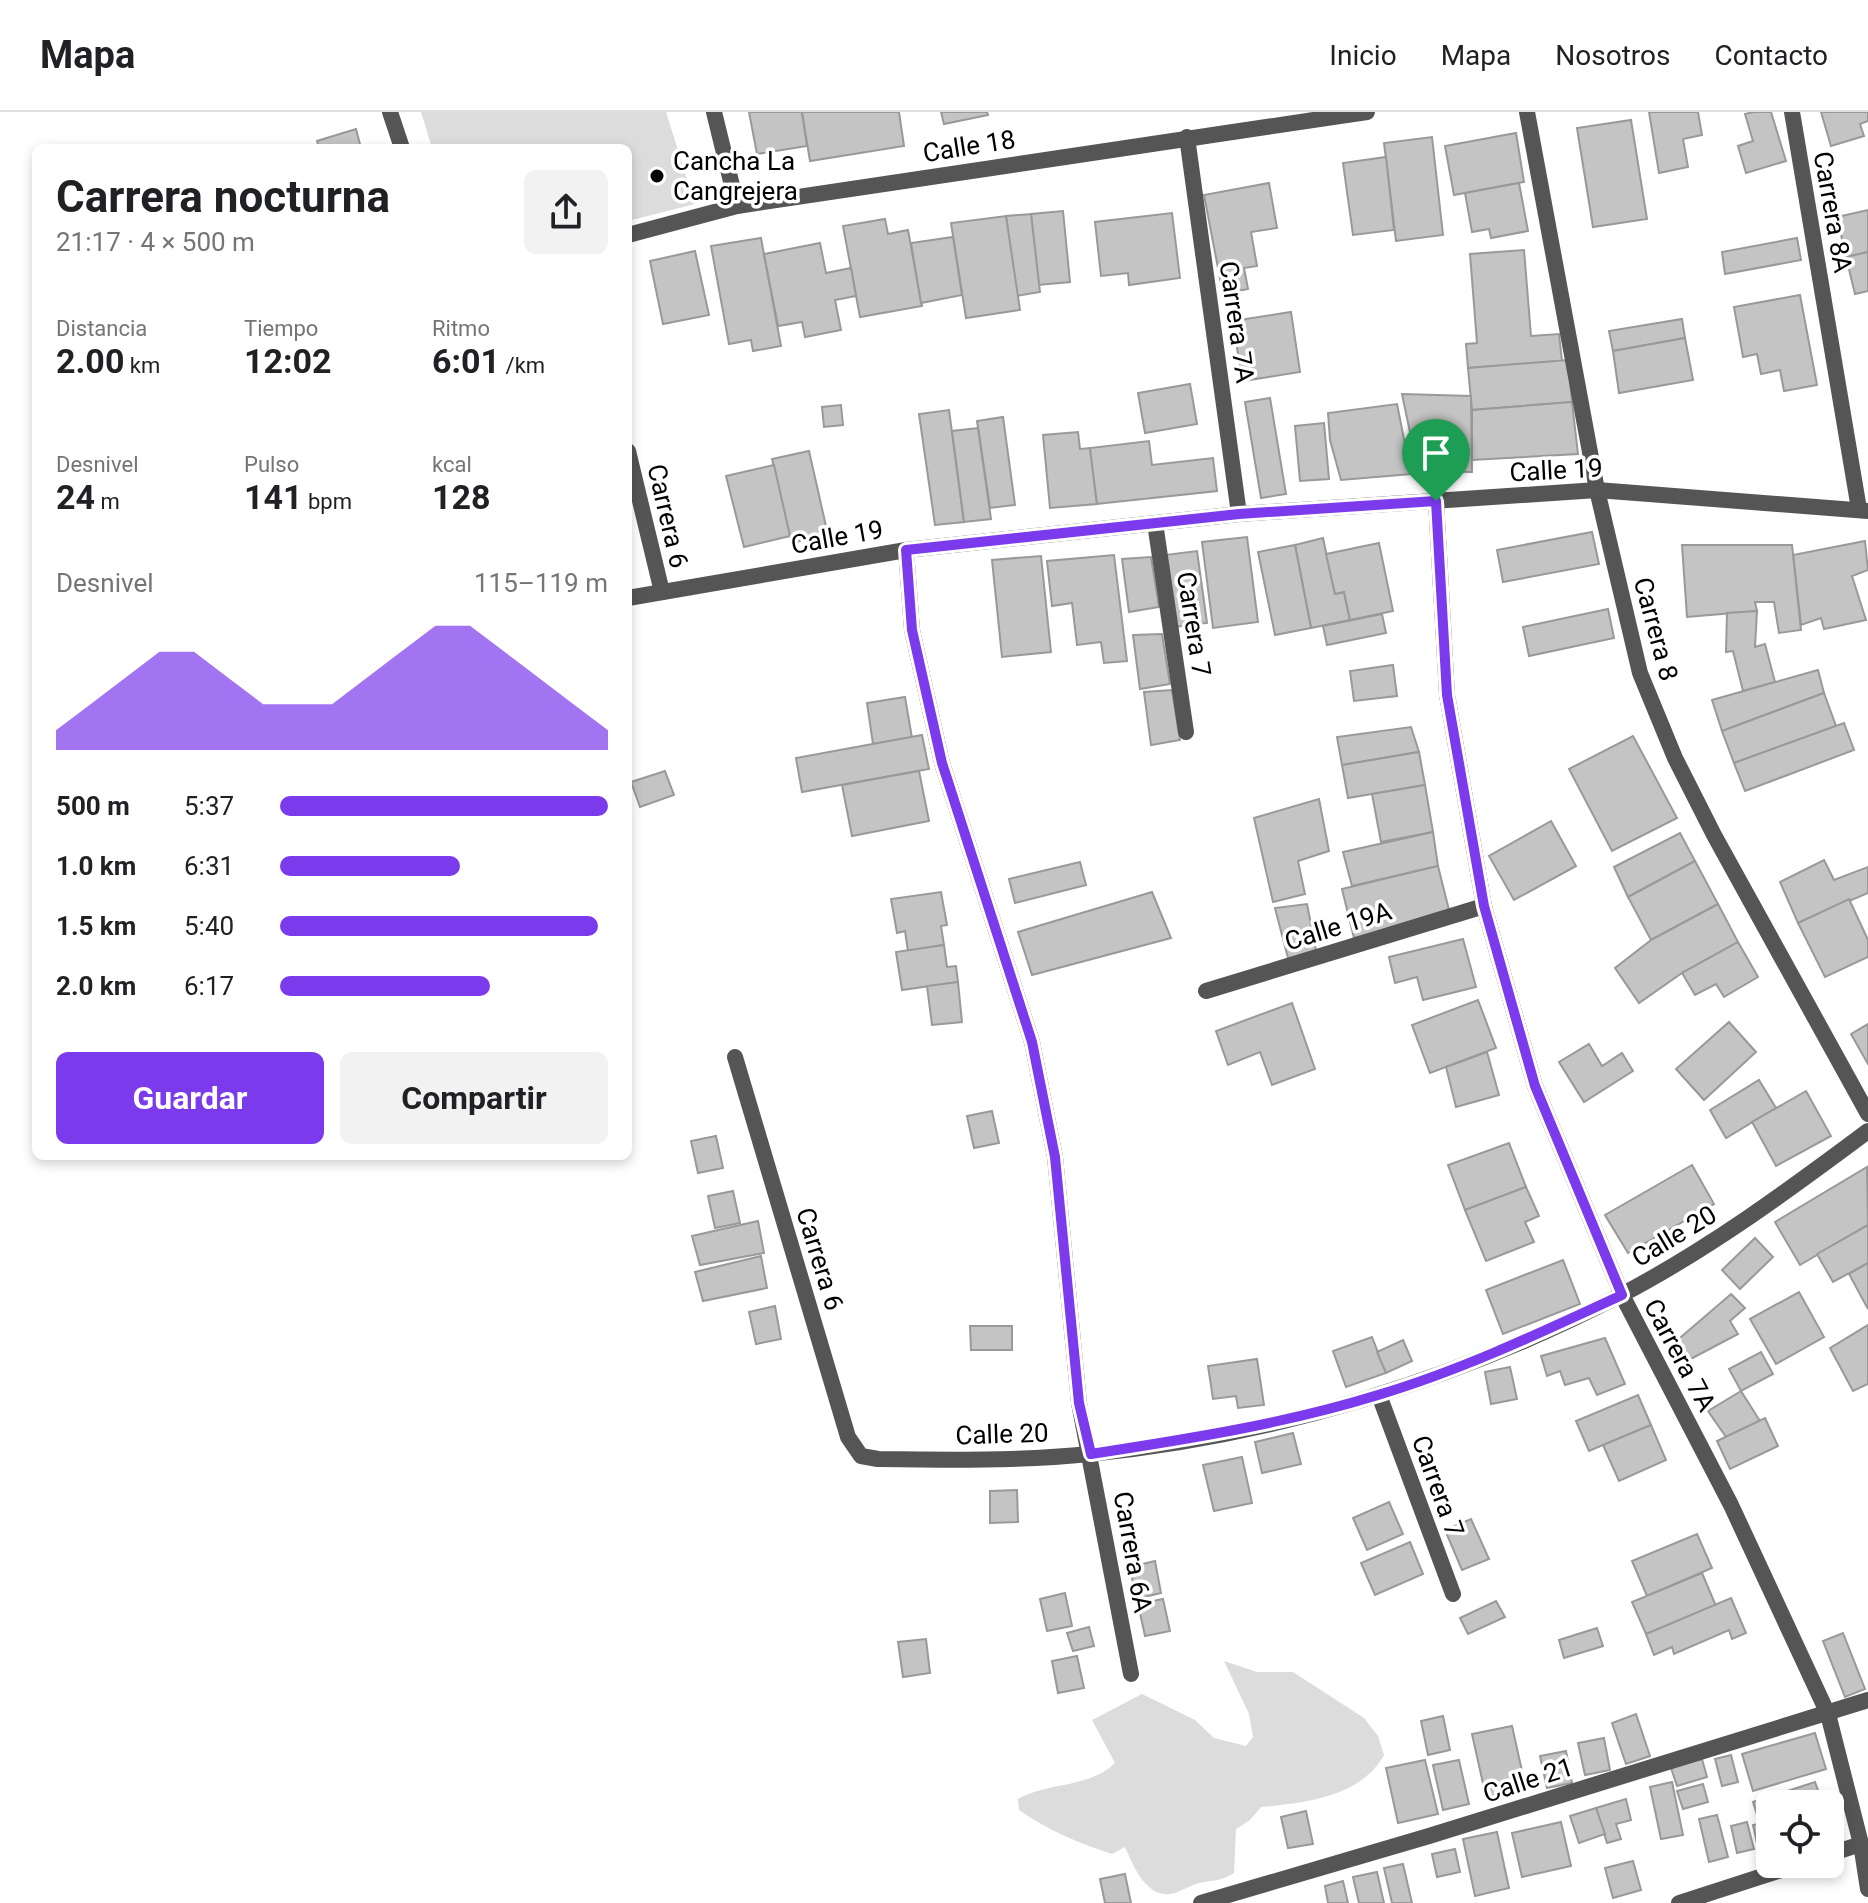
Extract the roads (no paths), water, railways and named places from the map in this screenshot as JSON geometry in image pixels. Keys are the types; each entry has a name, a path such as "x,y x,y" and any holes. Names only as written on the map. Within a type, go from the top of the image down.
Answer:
{"street":[{"path":"390,112 401,144"},
{"path":"714,112 737,206"},
{"name":"Calle 18","path":"632,234 737,206 1367,112"},
{"name":"Carrera 8","path":"1527,112 1597,490 1640,673 1675,758 1868,1114"},
{"name":"Carrera 8A","path":"1792,112 1864,510"},
{"name":"Carrera 7A","path":"1187,137 1239,514"},
{"name":"Carrera 6","path":"632,468 662,592"},
{"name":"Calle 19","path":"632,597 906,550 1239,514 1597,490 1864,510"},
{"name":"Carrera 7A","path":"1436,501 1447,695 1484,906 1535,1086 1622,1295 1731,1505 1828,1714 1861,1844 1868,1889"},
{"name":"Carrera 7","path":"1155,523 1186,732"},
{"name":"Carrera 6A","path":"906,550 912,630 942,763 1032,1042 1055,1157 1079,1403 1131,1674"},
{"name":"Calle 19A","path":"1206,991 1484,906"},
{"name":"Carrera 6","path":"735,1057 848,1437 861,1456 878,1459"},
{"name":"Calle 20","path":"878,1459 985,1460 1091,1454 1236,1431 1379,1395 1500,1351 1622,1295 1750,1219 1868,1131"},
{"name":"Carrera 7","path":"1379,1395 1453,1594"},
{"name":"Calle 21","path":"1201,1903 1868,1700"},
{"path":"1844,1849 1861,1844"},
{"path":"1679,1903 1757,1878"}],"place":[{"name":"Cancha La Cangrejera","path":"657,176"}]}
